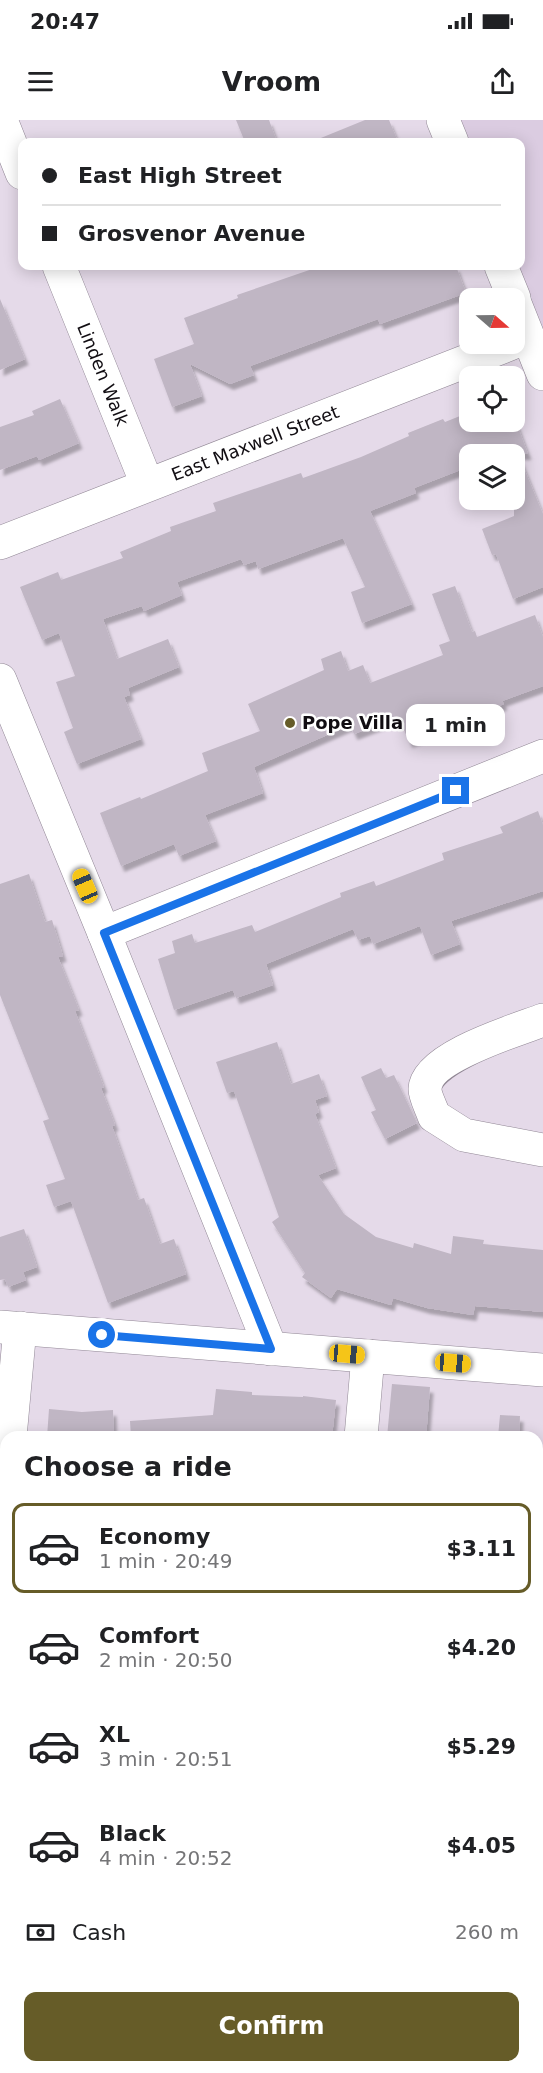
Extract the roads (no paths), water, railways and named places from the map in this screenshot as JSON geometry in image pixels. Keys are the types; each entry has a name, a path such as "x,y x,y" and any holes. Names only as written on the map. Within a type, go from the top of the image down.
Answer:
{"street":[{"path":"1,120 18,163"},
{"path":"443,120 450,138"},
{"name":"Linden Walk","path":"61,270 147,484"},
{"path":"503,270 509,288"},
{"path":"525,340 543,374"},
{"name":"East Maxwell Street","path":"0,543 483,354"},
{"path":"0,680 271,1349"},
{"path":"104,933 543,756"},
{"path":"543,1020 456,1054 431,1073 425,1089 434,1116 464,1135 543,1150"},
{"path":"10,1431 10,1328 543,1370"},
{"path":"362,1431 368,1356"}],"place":[{"name":"Pope Villa","path":"290,723"}]}
